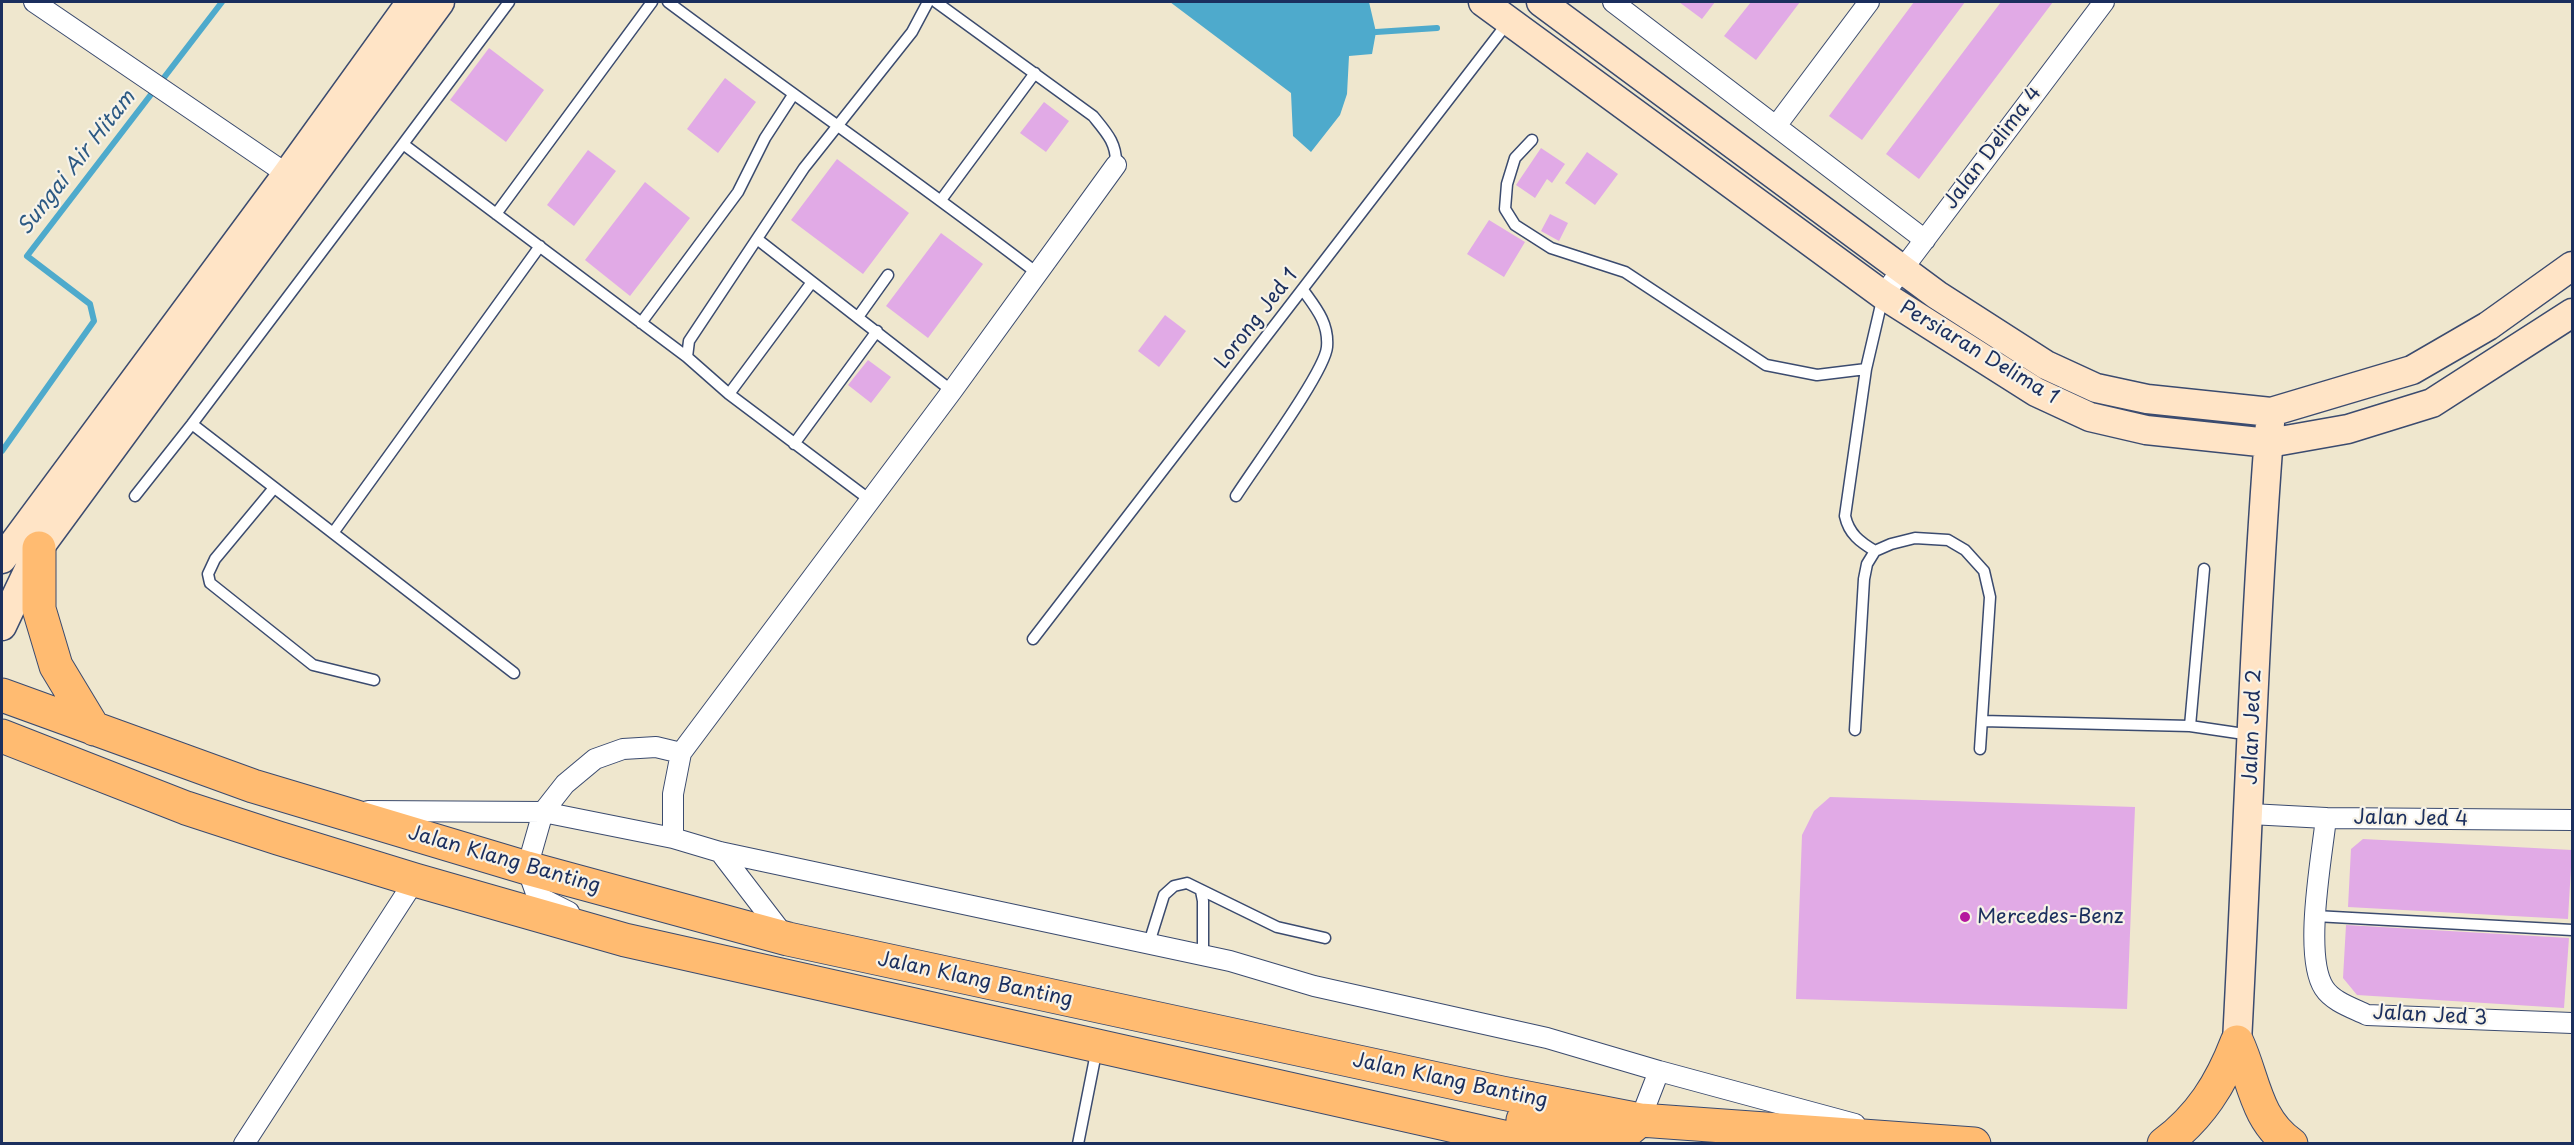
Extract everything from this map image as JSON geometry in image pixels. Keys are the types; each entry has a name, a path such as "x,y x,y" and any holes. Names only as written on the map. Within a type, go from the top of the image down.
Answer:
{"highway":[{"path":"39,548 39,609 56,666 94,729"},
{"name":"Jalan Klang Banting","path":"2,695 254,786 527,868 788,939 1502,1093 1640,1120 1974,1143"},
{"name":"Jalan Klang Banting","path":"2,736 186,808 415,880 625,940 1527,1143"},
{"path":"2164,1143 2182,1130 2200,1111 2222,1078 2237,1042"},
{"path":"2237,1042 2248,1066 2254,1094 2263,1116 2280,1136 2291,1143"},
{"path":"1270,1085 1472,1109 1602,1137 1622,1136 1640,1120"}],"street":[{"path":"34,2 58,8 116,57 296,180"},
{"path":"2,626 39,548 296,180 411,2"},
{"path":"2,560 296,180 440,2"},
{"name":"Persiaran Delima 1","path":"1483,2 1883,295 2036,392 2090,417 2146,429 2269,443 2348,429 2432,403 2572,313"},
{"name":"Persiaran Delima 1","path":"1541,2 1937,295 2046,365 2096,388 2147,399 2271,412 2412,370 2488,326 2572,266"},
{"path":"1616,2 1925,240"},
{"path":"1776,126 1869,2"},
{"name":"Jalan Delima 4","path":"1883,295 2104,2"},
{"path":"673,838 673,794 681,753 952,391 1116,165"},
{"name":"Jalan Jed 2","path":"2237,1042 2250,814 2251,735 2271,412"},
{"path":"625,940 537,896 527,868 543,812 565,784 595,759 623,749 656,747 681,753"},
{"path":"336,810 543,812 673,838 720,852 1203,955 1314,986 1547,1038 1659,1071 1914,1139"},
{"name":"Jalan Jed 4","path":"2250,814 2326,818 2572,820"},
{"name":"Jalan Jed 3","path":"2326,818 2315,916 2316,965 2324,988 2343,1004 2367,1015 2572,1023"},
{"path":"720,852 788,939"},
{"path":"244,1143 415,880"},
{"path":"1640,1120 1659,1071"}],"lane":[{"path":"135,496 192,424 509,2"},
{"path":"496,214 651,2"},
{"path":"668,2 793,95 942,200 1037,273"},
{"path":"687,357 689,341 804,168 912,32 928,2"},
{"path":"936,2 1093,116 1112,138 1117,152 1116,165"},
{"name":"Lorong Jed 1","path":"1033,639 1509,21"},
{"path":"942,200 1035,73"},
{"path":"641,323 738,192 765,138 793,95"},
{"path":"1532,140 1515,158 1507,184 1505,209 1515,225 1551,248 1625,272 1766,365 1817,375 1866,369"},
{"path":"403,144 687,357 729,394 870,500"},
{"path":"757,238 952,391"},
{"path":"333,533 540,246"},
{"path":"858,317 888,275"},
{"path":"729,394 812,282"},
{"path":"1236,496 1311,382 1328,348 1324,318 1303,290"},
{"path":"1875,551 1859,541 1848,529 1845,516 1866,369 1883,295"},
{"path":"794,444 877,331"},
{"path":"192,424 514,673"},
{"path":"274,488 215,559 208,574 210,583 313,665 374,680"},
{"path":"1855,730 1864,579 1867,564 1875,551 1891,544 1915,538 1948,540 1965,550 1984,571 1990,597 1980,748"},
{"path":"2190,726 2204,569"},
{"path":"1982,721 2190,726 2251,735"},
{"path":"1149,943 1164,894 1174,886 1188,883 1277,927 1325,938"},
{"path":"1201,891 1203,955"},
{"path":"2315,916 2572,930"},
{"path":"1078,1143 1098,1045"}],"water":[{"path":"1170,2 1369,2 1376,32 1372,54 1349,56 1347,94 1340,115 1311,152 1293,136 1291,93"}],"building":[{"path":"1679,2 1715,2 1702,19"},
{"path":"1751,2 1800,2 1756,60 1724,36"},
{"path":"1914,2 1965,2 1862,140 1829,116"},
{"path":"2001,2 2053,2 1919,179 1886,154"},
{"path":"489,48 544,90 506,142 450,100"},
{"path":"725,78 756,102 718,153 687,129"},
{"path":"1044,102 1069,121 1046,152 1020,133"},
{"path":"1541,148 1565,164 1552,183 1547,179 1535,198 1516,185"},
{"path":"588,150 616,171 574,226 547,205"},
{"path":"1587,152 1618,174 1595,205 1565,183"},
{"path":"837,159 909,213 863,274 791,220"},
{"path":"645,182 690,218 630,296 585,260"},
{"path":"1550,214 1568,223 1559,241 1541,231"},
{"path":"1489,220 1525,242 1504,277 1467,254"},
{"path":"941,233 983,264 928,338 886,306"},
{"path":"1165,315 1186,331 1159,367 1138,351"},
{"path":"868,360 891,377 871,403 848,385"},
{"name":"Mercedes-Benz","path":"1830,797 2135,807 2127,1009 1796,999 1802,835 1814,811"},
{"path":"2363,839 2572,850 2568,919 2348,907 2351,849"},
{"path":"2346,925 2569,938 2564,1008 2357,995 2343,978"}],"waterway":[{"name":"Sungai Air Hitam","path":"2,451 94,321 90,304 27,256 222,2"},
{"path":"1376,32 1437,28"}],"place":[{"name":"Mercedes-Benz","path":"1965,917"}]}
